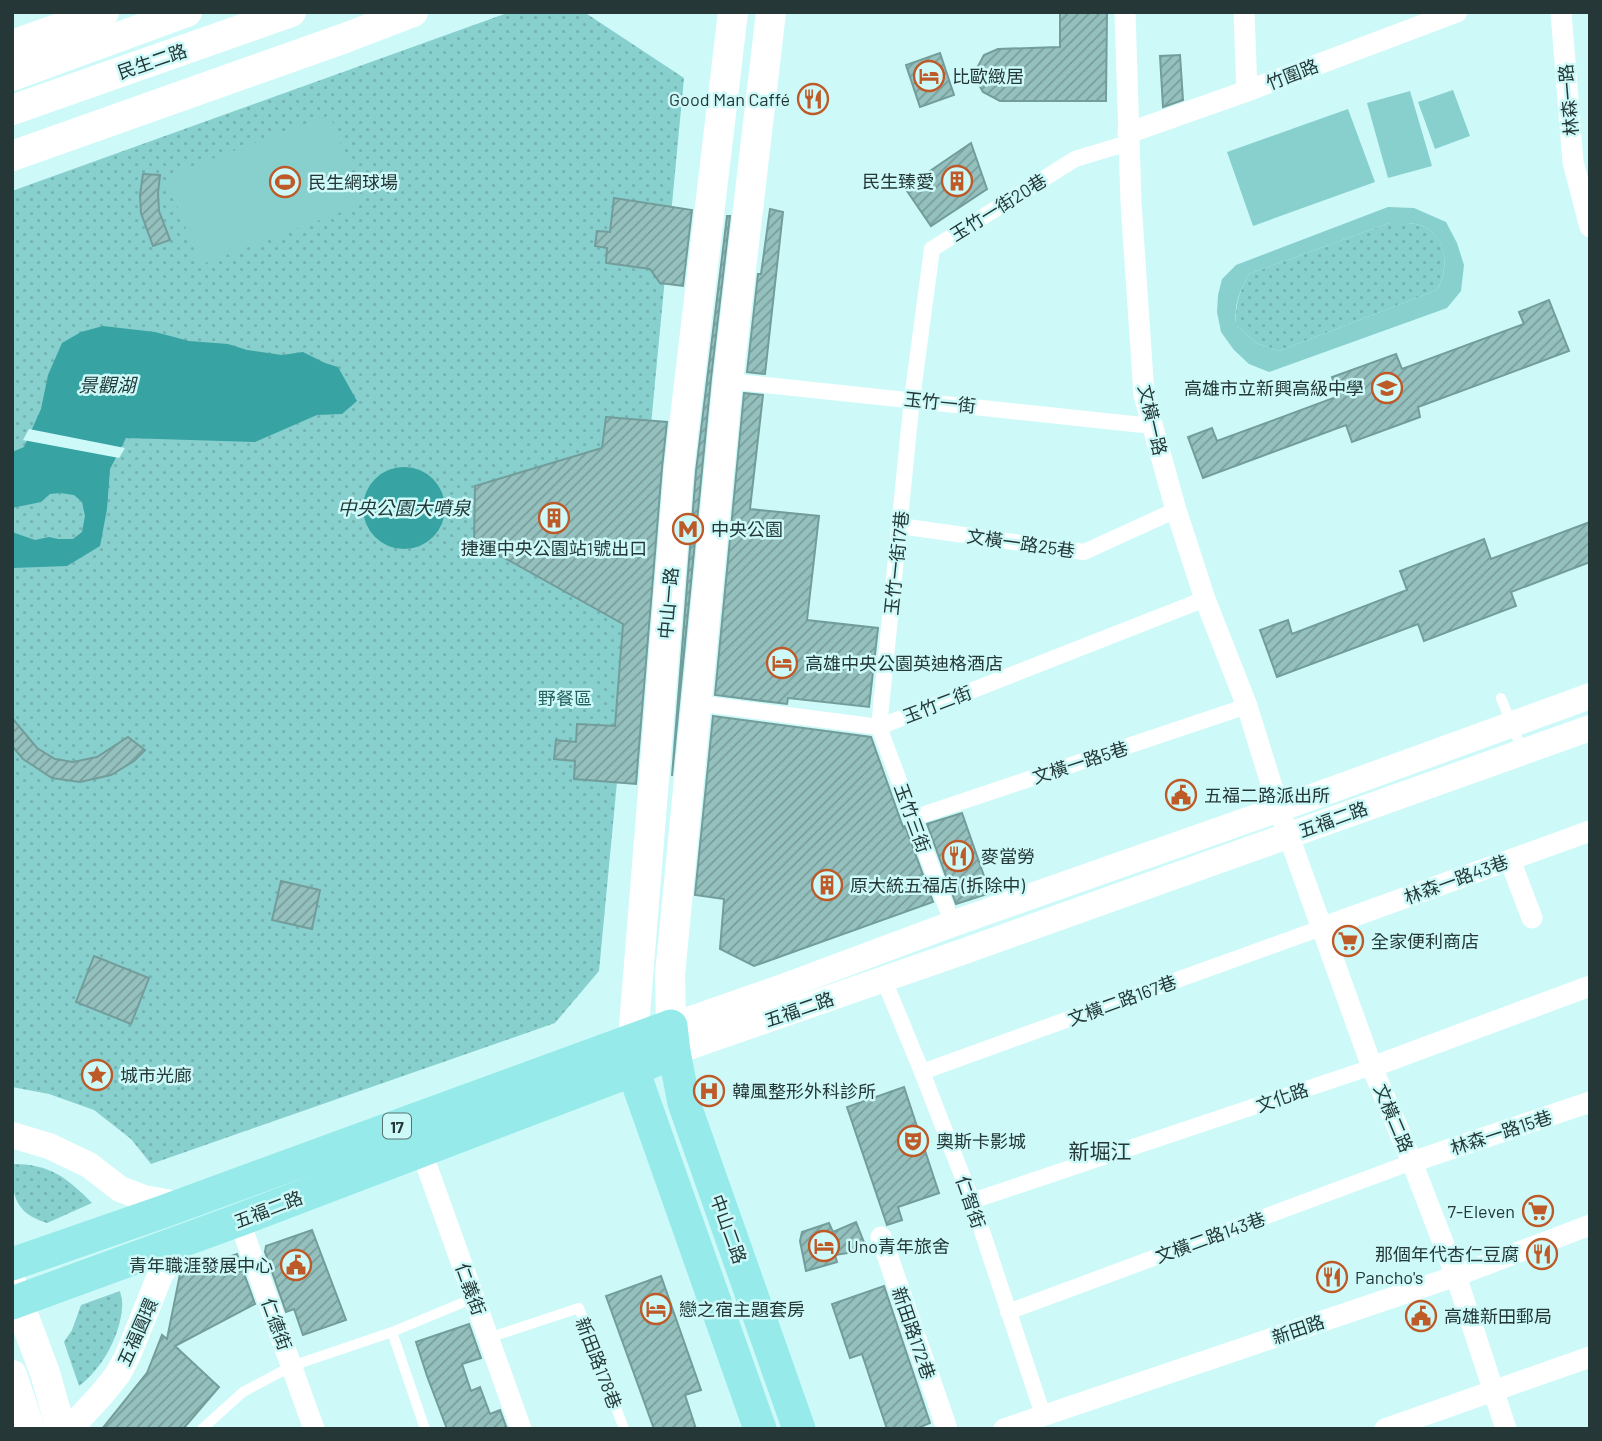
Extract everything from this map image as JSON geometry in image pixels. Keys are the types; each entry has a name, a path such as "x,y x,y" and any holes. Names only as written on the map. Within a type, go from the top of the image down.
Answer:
{"main road":[{"path":"12,45 104,12"},
{"name":"民生二路","path":"12,76 187,12"},
{"name":"民生二路","path":"12,110 291,12"},
{"path":"12,156 362,27 413,12"},
{"name":"中山一路","path":"633,1054 678,469 733,12"},
{"path":"672,1039 670,974 728,381 771,12"},
{"name":"五福二路","path":"14,1296 189,1238 421,1150 672,1039"},
{"name":"中山二路","path":"672,1039 684,1103 800,1429"},
{"name":"五福二路","path":"12,1264 594,1055 633,1054"},
{"name":"中山二路","path":"633,1054 760,1429"},
{"path":"14,1296 45,1373 73,1426"},
{"path":"12,1375 26,1423"}],"street":[{"name":"文橫一路","path":"1125,12 1131,202 1144,395 1176,510 1205,599 1247,706 1279,809"},
{"path":"1244,12 1247,91"},
{"name":"林森一路","path":"1561,12 1573,162 1590,228"},
{"name":"竹圍路","path":"1128,138 1451,13"},
{"name":"玉竹一街20巷","path":"912,399 932,249 1075,159 1128,138"},
{"name":"玉竹一街","path":"728,381 1152,426"},
{"name":"玉竹一街17巷","path":"879,727 912,399"},
{"name":"文橫一路25巷","path":"900,526 1084,552 1176,510"},
{"name":"玉竹二街","path":"697,703 879,727 1205,599"},
{"name":"五福二路","path":"672,1039 780,988 965,919 1590,696"},
{"name":"文橫一路5巷","path":"912,818 1247,706"},
{"name":"玉竹三街","path":"879,727 947,909"},
{"name":"五福二路","path":"672,1039 884,980 1590,728"},
{"name":"文橫二路","path":"1279,809 1372,1067 1456,1276 1506,1429"},
{"name":"林森一路43巷","path":"1321,928 1590,831"},
{"path":"1510,860 1532,918"},
{"name":"文橫二路167巷","path":"922,1072 1321,928"},
{"name":"仁智街","path":"884,980 972,1201 1046,1422"},
{"name":"文化路","path":"972,1201 1372,1067 1590,986"},
{"name":"林森一路15巷","path":"1412,1162 1590,1102"},
{"path":"12,1135 49,1146 89,1165 120,1189 144,1198 182,1205"},
{"name":"仁義街","path":"421,1150 521,1429"},
{"name":"文橫二路143巷","path":"1008,1311 1412,1162"},
{"name":"仁德街","path":"239,1220 314,1429"},
{"name":"新田路","path":"1004,1429 1046,1422 1456,1276 1590,1225"},
{"name":"新田路172巷","path":"881,1237 947,1429"},
{"name":"五福圓環","path":"73,1426 118,1374 161,1273 189,1238"},
{"path":"1385,1429 1590,1357"}],"lane":[{"path":"1501,698 1523,752"},
{"path":"204,1428 243,1392 292,1366 392,1332 474,1298"},
{"name":"新田路178巷","path":"488,1338 579,1308 624,1429"},
{"path":"392,1332 425,1429"}],"green space":[{"name":"野餐區","path":"510,12 584,12 684,78 599,971 555,1023 151,1164 131,1139 94,1110 49,1094 12,1087 12,191"},
{"path":"1453,90 1470,136 1435,149 1418,102"},
{"path":"1410,91 1432,166 1388,178 1367,103"},
{"path":"1348,109 1375,182 1253,226 1227,152"},
{"path":"330,115 363,204 200,265 166,176"},
{"path":"1388,207 1414,208 1446,222 1464,265 1461,291 1447,308 1269,372 1249,364 1221,332 1217,312 1218,295 1222,279 1236,265","holes":["1389,223 1423,226 1437,238 1444,255 1443,273 1437,290 1279,351 1256,343 1236,325 1238,298 1249,274"]},
{"path":"1389,223 1423,226 1437,238 1442,246 1444,264 1437,290 1279,351 1256,343 1236,325 1238,298 1249,274"},
{"path":"12,1164 47,1169 65,1179 92,1203 47,1223 36,1219 21,1208 17,1201"},
{"path":"120,1291 121,1319 114,1341 95,1371 79,1386 64,1342 72,1330 81,1305"}],"water":[{"name":"景觀湖","path":"103,326 155,332 189,341 228,344 282,355 303,352 338,367 357,401 342,414 317,415 255,442 126,438 110,469 107,509 100,546 67,566 12,568 12,532 35,540 49,537 73,539 82,532 85,516 82,502 74,495 50,494 41,502 12,508 12,452 24,447 41,409 48,375 62,343 81,332"},
{"name":"中央公園大噴泉","path":"404,467 420,470 433,479 442,492 445,508 442,524 433,537 420,546 404,549 388,546 375,537 366,524 363,508 366,492 375,479 388,470"}],"pier":[{"path":"29,429 125,448 119,458 23,440"}],"building":[{"path":"1060,12 1107,12 1106,101 1000,101 983,92 976,70 984,55 998,49 1060,47"},
{"path":"940,53 954,95 920,107 906,65"},
{"path":"1180,55 1183,100 1163,107 1160,56"},
{"name":"民生臻愛","path":"971,143 987,189 931,226 905,188"},
{"path":"143,174 160,175 159,211 170,240 153,246 141,213"},
{"path":"614,198 692,210 683,286 660,283 650,269 606,263 607,248 595,246 597,231 610,232"},
{"path":"770,209 783,212 765,374 747,372 758,274 761,274"},
{"path":"727,216 730,216 711,379 672,776 696,471"},
{"path":"1549,300 1569,351 1418,407 1420,417 1352,442 1346,425 1203,478 1188,437 1212,428 1217,441 1339,396 1332,377 1396,354 1402,369 1524,324 1519,312"},
{"path":"744,393 763,395 750,509 819,516 807,620 878,628 869,707 788,698 787,704 715,695"},
{"path":"606,417 667,422 636,784 574,779 575,761 554,759 556,740 576,742 577,724 615,726 623,624 474,541 475,486 602,448"},
{"path":"1590,522 1590,562 1511,592 1516,606 1424,641 1418,624 1277,677 1260,630 1288,620 1292,634 1407,590 1400,571 1484,539 1491,559"},
{"path":"713,716 871,737 933,902 754,966 720,949 724,899 695,895"},
{"path":"12,718 37,748 55,759 73,762 97,757 128,737 145,750 134,761 111,775 80,782 52,778 23,759 12,746"},
{"name":"麥當勞","path":"962,813 990,893 956,904 927,824"},
{"path":"281,881 320,890 312,929 272,920"},
{"path":"94,956 149,978 131,1024 76,1002"},
{"path":"904,1087 939,1193 898,1207 902,1220 887,1225 847,1107"},
{"path":"856,1222 867,1250 835,1255 837,1262 806,1271 800,1241 802,1232 829,1223 833,1232"},
{"path":"312,1230 346,1320 303,1335 294,1309 286,1312 265,1252 266,1246"},
{"path":"237,1254 255,1304 175,1346 219,1387 183,1429 102,1429 147,1373 162,1335 167,1339 180,1274"},
{"path":"661,1276 701,1390 685,1395 696,1429 654,1429 606,1296"},
{"path":"884,1286 930,1423 916,1429 887,1429 862,1354 850,1358 832,1304"},
{"path":"469,1324 481,1358 462,1364 471,1391 480,1387 490,1414 500,1410 507,1429 447,1429 427,1376 416,1342"}],"place":[{"name":"比歐緻居","path":"929,76"},
{"name":"Good Man Caffé","path":"813,99"},
{"name":"民生臻愛","path":"957,181"},
{"name":"民生網球場","path":"285,182"},
{"name":"高雄市立新興高級中學","path":"1387,388"},
{"name":"捷運中央公園站1號出口","path":"554,518"},
{"name":"中央公園","path":"688,529"},
{"name":"高雄中央公園英迪格酒店","path":"782,663"},
{"name":"五福二路派出所","path":"1181,795"},
{"name":"麥當勞","path":"958,856"},
{"name":"原大統五福店 (拆除中)","path":"827,885"},
{"name":"全家便利商店","path":"1348,941"},
{"name":"城市光廊","path":"97,1075"},
{"name":"韓風整形外科診所","path":"709,1091"},
{"name":"奧斯卡影城","path":"913,1141"},
{"name":"7-Eleven","path":"1538,1211"},
{"name":"Uno青年旅舍","path":"824,1246"},
{"name":"那個年代杏仁豆腐","path":"1542,1254"},
{"name":"青年職涯發展中心","path":"296,1265"},
{"name":"Pancho's","path":"1332,1277"},
{"name":"戀之宿主題套房","path":"656,1309"},
{"name":"高雄新田郵局","path":"1421,1316"}],"district":[{"name":"新堀江","path":"1100,1150"}]}
